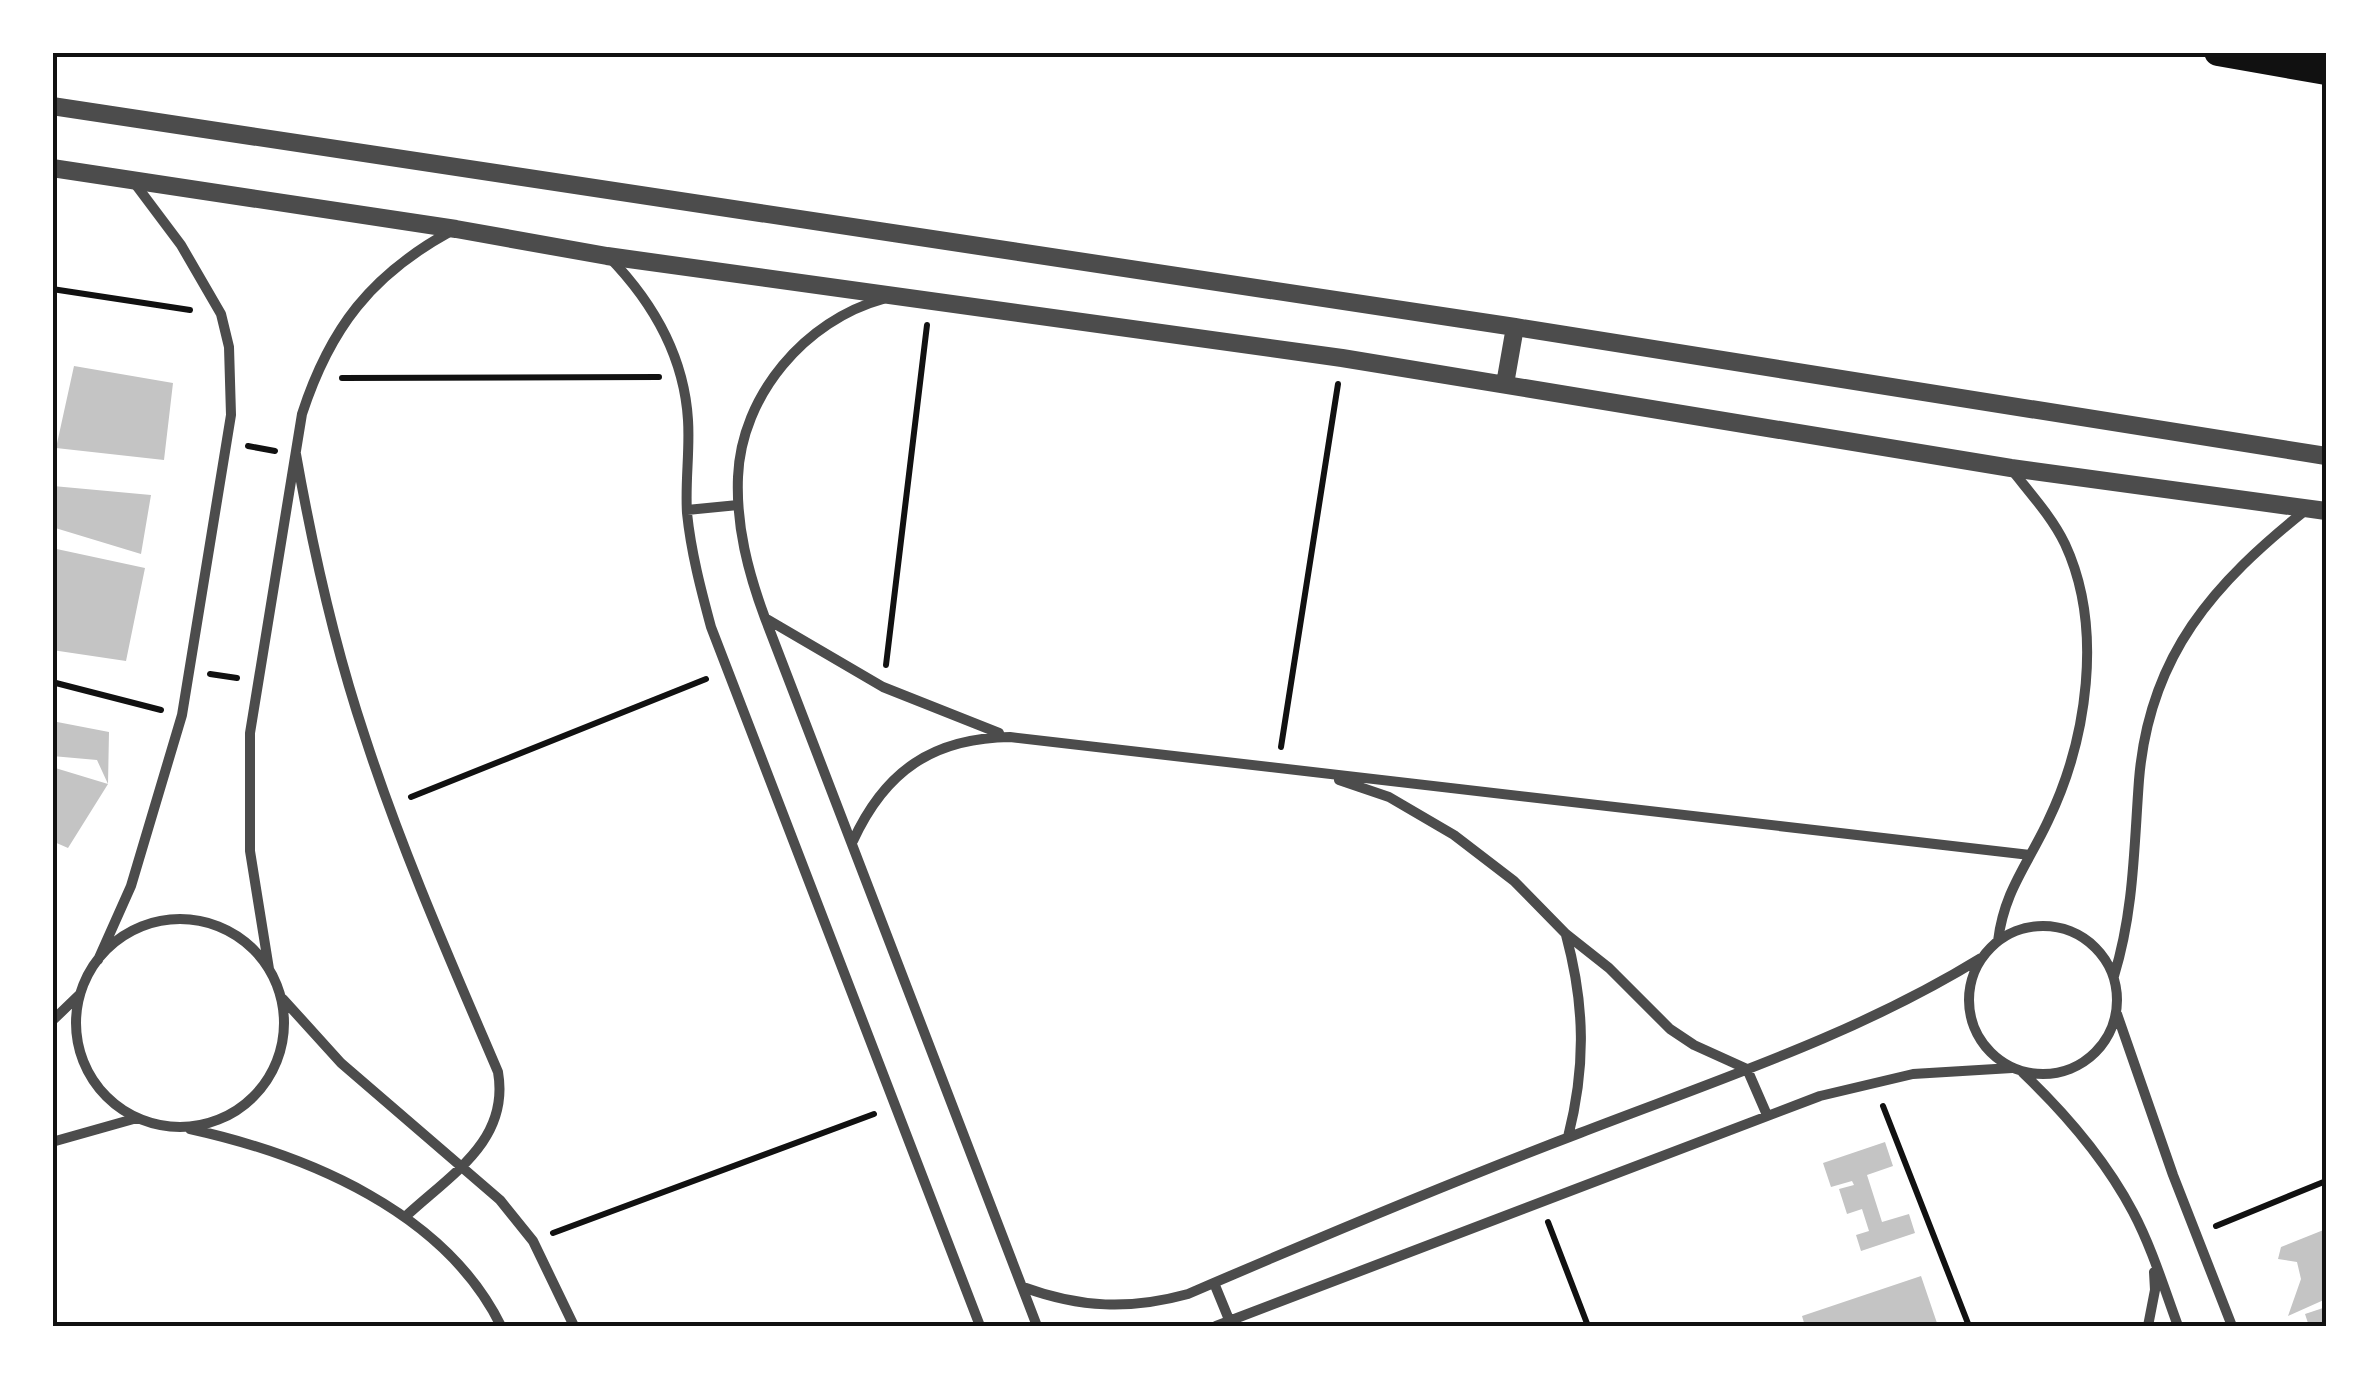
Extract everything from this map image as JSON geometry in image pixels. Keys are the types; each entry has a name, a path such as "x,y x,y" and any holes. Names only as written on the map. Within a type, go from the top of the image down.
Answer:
{"highway":[{"path":"2218,52 2326,71"}],"street":[{"path":"52,106 1516,328 2326,456"},
{"path":"52,168 456,228 607,256 1342,358 2011,468 2326,511"},
{"path":"52,1022 80,994 130,886 182,715 227,443 232,381 220,314 181,245 132,181"},
{"path":"179,1127 219,1119 253,1098 270,1076 281,1052 285,1026 282,998 269,968 250,851 248,792 250,733 302,414 332,340 365,295 418,249 456,228"},
{"path":"607,256 653,310 669,343 688,424 687,510 696,569 726,671 980,1326"},
{"path":"902,294 841,316 790,356 770,382 743,440 738,504 751,582 764,618 1037,1326"},
{"path":"1505,384 1516,328"},
{"path":"296,454 324,595 359,719 388,806 498,1072 502,1092 491,1132 405,1217"},
{"path":"1998,941 2008,896 2049,819 2074,744 2086,666 2087,624 2080,582 2064,542 2011,468"},
{"path":"687,510 738,504"},
{"path":"2232,1326 2117,1014 2114,976 2131,910 2140,775 2147,730 2160,686 2179,644 2204,605 2234,570 2307,508"},
{"path":"764,618 883,688 1010,736 2030,856"},
{"path":"853,841 874,800 908,767 956,743 1010,736"},
{"path":"1319,773 1389,797 1454,835 1514,881 1670,1029 1694,1045 1747,1069 1767,1115"},
{"path":"98,960 137,928 186,920 211,924 234,934 254,949 269,968"},
{"path":"2114,976 2104,956 2087,940 2066,929 2042,926 2019,930 1998,941 1982,958 1972,977 1968,998 1971,1020 1987,1048 2018,1070 2096,1152 2134,1214 2178,1326"},
{"path":"1566,934 1577,974 1582,1015 1578,1097 1568,1137"},
{"path":"1023,1287 1050,1297 1105,1307 1160,1302 1884,1014 1982,958"},
{"path":"80,994 76,1031 86,1067 107,1097 138,1118 262,1150 312,1169 405,1217 458,1263 501,1326"},
{"path":"282,998 342,1063 500,1200 533,1241 574,1326"},
{"path":"1216,1326 1820,1096 1874,1082 1962,1069 2064,1072 2098,1051 2117,1014"},
{"path":"52,1142 138,1118"},
{"path":"2148,1326 2154,1261"},
{"path":"1214,1283 1230,1322"}],"path":[{"path":"52,289 220,314"},
{"path":"883,688 930,299"},
{"path":"1278,768 1342,358"},
{"path":"314,378 680,377"},
{"path":"227,443 296,454"},
{"path":"189,671 259,682"},
{"path":"388,806 726,671"},
{"path":"52,682 182,715"},
{"path":"1874,1082 1969,1326"},
{"path":"533,1241 895,1106"},
{"path":"2196,1234 2326,1182"},
{"path":"1541,1202 1588,1326"}],"building":[{"path":"74,366 173,383 164,460 56,448"},
{"path":"53,486 151,495 141,554 52,527"},
{"path":"52,548 145,568 126,661 52,650"},
{"path":"52,721 109,732 108,784 97,760 52,756"},
{"path":"52,767 108,784 68,848 52,841"},
{"path":"1885,1142 1893,1166 1867,1175 1882,1222 1909,1214 1915,1233 1861,1251 1856,1235 1869,1231 1862,1209 1847,1214 1839,1189 1854,1185 1852,1181 1831,1187 1823,1163"},
{"path":"2326,1229 2326,1299 2288,1316 2301,1279 2297,1262 2278,1259 2281,1247"},
{"path":"1921,1276 1938,1326 1805,1326 1802,1316"},
{"path":"2326,1307 2326,1326 2309,1326 2305,1314"}]}
